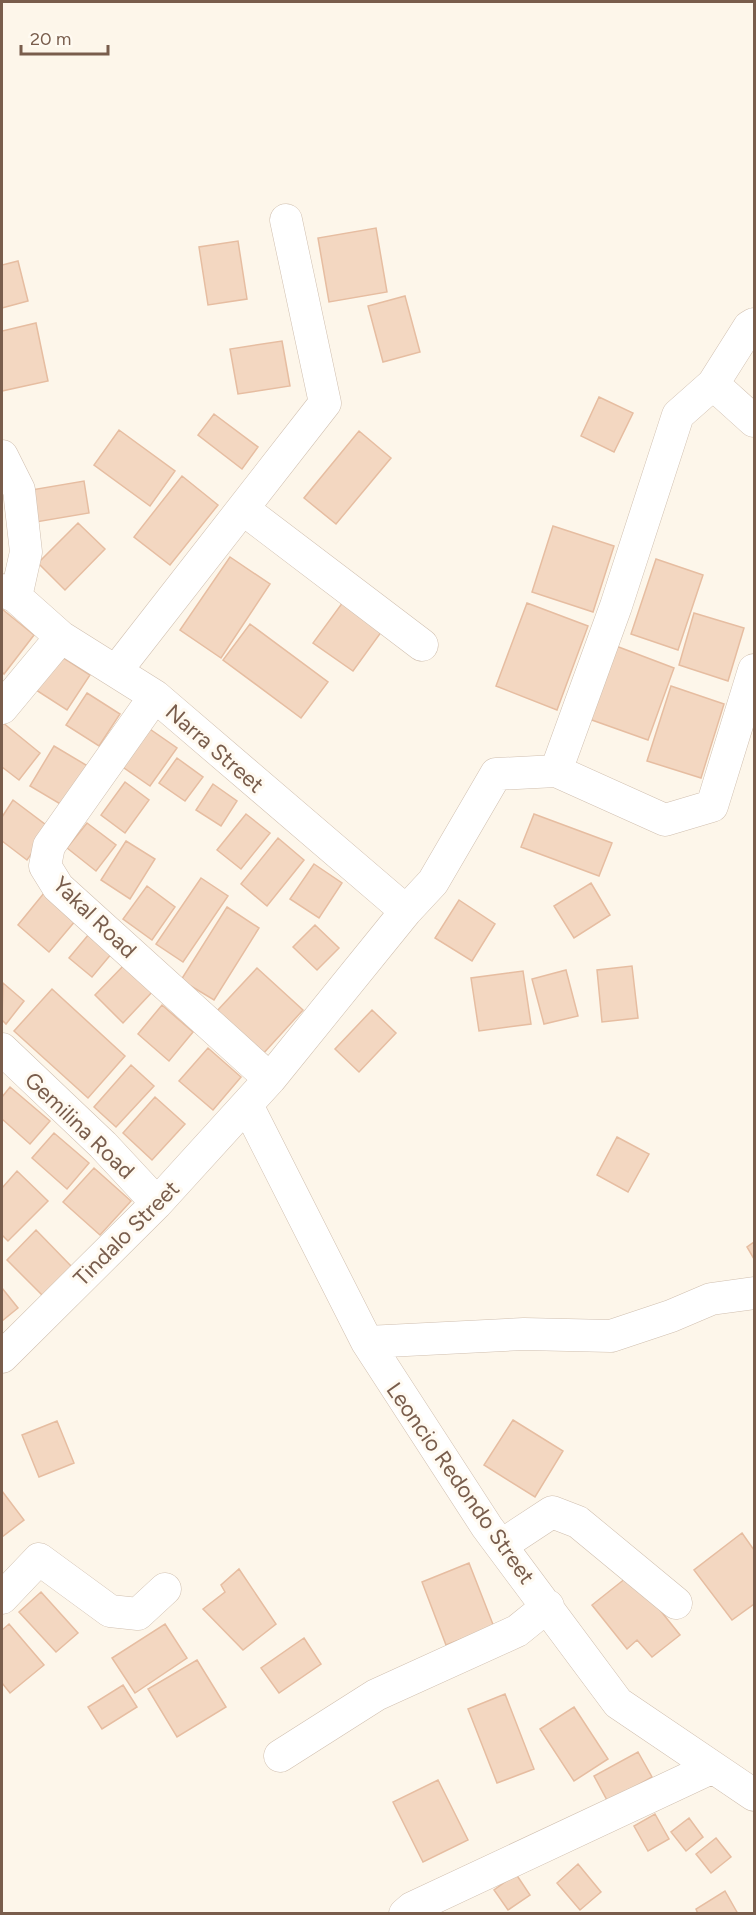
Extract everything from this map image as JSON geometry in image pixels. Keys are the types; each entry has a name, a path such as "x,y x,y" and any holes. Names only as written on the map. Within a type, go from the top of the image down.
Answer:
{"street":[{"path":"116,671 324,403 286,220"},
{"path":"754,324 749,327 713,384 678,416 616,606 556,771 665,820 712,806 754,670"},
{"path":"713,384 754,421"},
{"path":"2,456 19,490 26,552 9,594"},
{"path":"243,509 422,645"},
{"name":"Narra Street","path":"9,594 60,637 155,696 406,911"},
{"path":"2,708 60,637"},
{"name":"Yakal Road","path":"155,696 49,846 45,866 58,887 270,1079"},
{"name":"Tindalo Street","path":"2,1357 157,1203 270,1079 406,911 433,882 496,774 556,771"},
{"name":"Gemilina Road","path":"2,1049 103,1145 157,1203"},
{"name":"Leoncio Redondo Street","path":"247,1105 367,1342 481,1517 618,1703 754,1796"},
{"path":"367,1342 524,1334 611,1336 671,1316 711,1299 754,1293"},
{"path":"502,1545 552,1512 578,1522 676,1603"},
{"path":"2,1598 39,1559 110,1611 138,1614 165,1590"},
{"path":"280,1756 376,1695 517,1631 548,1606"},
{"path":"405,1914 412,1908 580,1827 711,1768"}],"building":[{"path":"376,228 387,292 329,302 318,238"},
{"path":"238,241 247,299 208,305 199,247"},
{"path":"18,261 28,301 2,308 2,265"},
{"path":"405,296 420,352 383,362 368,306"},
{"path":"36,323 48,381 2,391 2,331"},
{"path":"282,341 290,386 238,394 230,349"},
{"path":"599,397 633,413 614,452 581,436"},
{"path":"214,414 258,447 242,469 198,435"},
{"path":"119,430 175,471 150,506 94,465"},
{"path":"359,431 391,458 336,524 304,498"},
{"path":"182,476 218,505 170,565 134,537"},
{"path":"84,481 89,513 36,522 31,490"},
{"path":"78,523 105,549 65,590 38,563"},
{"path":"553,526 614,546 593,612 532,592"},
{"path":"230,557 270,584 221,658 180,630"},
{"path":"656,559 703,575 678,650 631,634"},
{"path":"343,602 382,631 353,671 313,643"},
{"path":"527,603 588,626 557,710 496,686"},
{"path":"2,609 34,635 4,674 2,672"},
{"path":"694,613 744,628 728,681 679,665"},
{"path":"250,624 328,682 301,718 223,660"},
{"path":"616,646 674,668 648,740 589,719"},
{"path":"59,655 90,675 67,710 36,690"},
{"path":"671,686 724,704 701,778 647,761"},
{"path":"87,693 120,714 99,746 66,725"},
{"path":"2,722 40,753 19,780 2,767"},
{"path":"144,725 177,748 150,786 117,763"},
{"path":"54,746 91,768 67,808 30,786"},
{"path":"177,758 203,777 185,801 159,783"},
{"path":"125,782 149,800 125,833 101,815"},
{"path":"213,784 237,801 221,826 196,810"},
{"path":"13,800 50,828 27,860 2,841 2,817"},
{"path":"246,814 270,833 241,869 217,850"},
{"path":"534,814 612,843 599,876 521,847"},
{"path":"87,823 116,845 96,871 67,848"},
{"path":"278,838 304,860 267,906 241,884"},
{"path":"126,841 155,859 130,899 101,880"},
{"path":"314,864 342,883 319,918 290,899"},
{"path":"201,878 228,896 183,962 156,944"},
{"path":"591,883 610,915 574,938 554,906"},
{"path":"147,886 175,907 152,940 123,919"},
{"path":"44,893 76,920 49,952 18,925"},
{"path":"459,900 495,924 472,961 435,938"},
{"path":"227,907 259,928 214,1000 181,980"},
{"path":"315,925 339,948 317,970 293,947"},
{"path":"89,934 112,953 92,977 69,958"},
{"path":"126,963 154,990 123,1023 95,995"},
{"path":"632,966 638,1018 602,1022 597,970"},
{"path":"257,968 303,1010 262,1055 216,1012"},
{"path":"566,970 578,1016 544,1024 532,979"},
{"path":"523,971 531,1024 479,1031 471,978"},
{"path":"3,983 24,1001 6,1024 2,1020"},
{"path":"52,989 125,1056 88,1098 14,1031"},
{"path":"162,1005 193,1032 169,1061 138,1034"},
{"path":"372,1010 396,1033 359,1072 335,1049"},
{"path":"208,1048 241,1077 213,1110 179,1081"},
{"path":"131,1065 154,1086 116,1127 94,1107"},
{"path":"10,1087 50,1121 30,1144 2,1119 2,1097"},
{"path":"155,1097 185,1124 152,1160 123,1133"},
{"path":"54,1133 89,1163 67,1189 32,1158"},
{"path":"617,1137 649,1154 628,1192 597,1175"},
{"path":"94,1168 131,1201 100,1235 63,1202"},
{"path":"17,1171 48,1201 8,1241 2,1235 2,1188"},
{"path":"36,1230 72,1267 43,1296 7,1260"},
{"path":"754,1242 754,1259 747,1247"},
{"path":"2,1288 18,1308 2,1321"},
{"path":"513,1420 563,1451 535,1497 484,1465"},
{"path":"57,1421 74,1463 39,1477 22,1435"},
{"path":"2,1491 24,1520 2,1537"},
{"path":"742,1533 754,1550 754,1604 732,1620 694,1570"},
{"path":"469,1563 494,1627 446,1645 422,1582"},
{"path":"239,1569 276,1624 243,1650 203,1609 225,1592 221,1585"},
{"path":"631,1574 680,1635 652,1657 637,1640 627,1649 592,1605"},
{"path":"41,1592 78,1633 56,1652 19,1612"},
{"path":"9,1624 44,1665 10,1693 2,1683 2,1630"},
{"path":"165,1624 187,1658 135,1693 112,1658"},
{"path":"304,1638 321,1664 279,1693 261,1668"},
{"path":"197,1660 226,1707 177,1737 148,1689"},
{"path":"123,1685 137,1707 102,1729 88,1707"},
{"path":"505,1694 534,1769 497,1783 468,1709"},
{"path":"574,1707 608,1759 574,1781 540,1729"},
{"path":"638,1752 652,1777 608,1802 594,1776"},
{"path":"438,1780 468,1840 423,1862 393,1802"},
{"path":"655,1814 669,1839 648,1851 634,1826"},
{"path":"689,1818 703,1837 686,1851 671,1832"},
{"path":"716,1838 731,1857 711,1873 696,1854"},
{"path":"578,1864 601,1892 580,1910 557,1883"},
{"path":"516,1874 530,1895 508,1910 494,1890"},
{"path":"725,1891 738,1914 698,1914 696,1909"}]}
